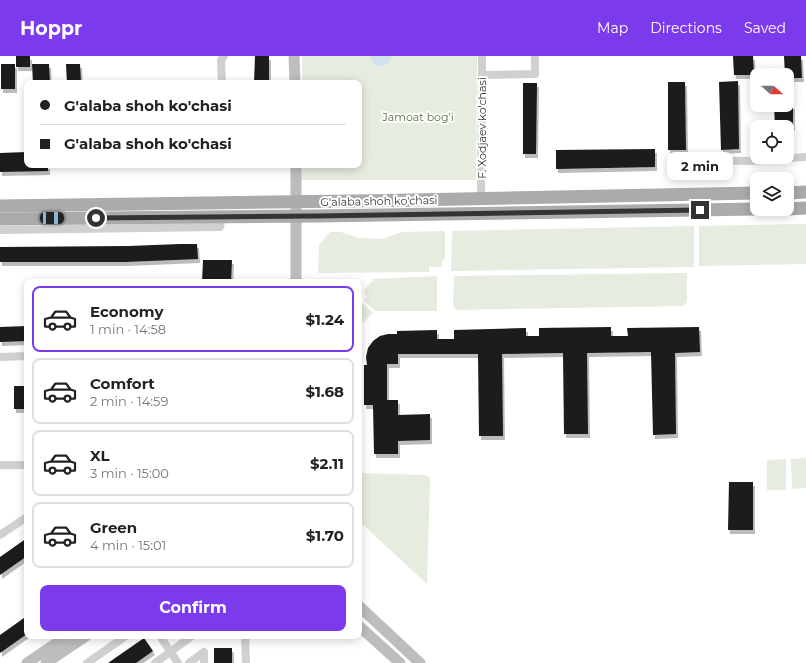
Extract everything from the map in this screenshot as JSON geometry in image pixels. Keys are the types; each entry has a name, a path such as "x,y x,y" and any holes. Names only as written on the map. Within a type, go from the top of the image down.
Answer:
{"main road":[{"path":"294,56 295,80"},
{"path":"296,168 296,279"},
{"path":"794,193 806,192"},
{"name":"G'alaba shoh ko'chasi","path":"0,206 296,203 750,193"},
{"path":"794,208 806,208"},
{"name":"G'alaba shoh ko'chasi","path":"0,219 296,217 750,209"},
{"path":"362,609 420,663"},
{"path":"362,629 400,663"},
{"path":"33,661 62,639"},
{"path":"46,663 82,639"}],"street":[{"path":"222,80 222,60 224,56"},
{"name":"F. Xodjaev ko'chasi","path":"481,199 482,56"},
{"path":"482,75 535,74 535,56"},
{"path":"698,160 750,161 806,157"},
{"path":"0,230 220,227 222,217"},
{"path":"0,357 24,356"},
{"path":"0,465 24,465"},
{"path":"0,535 24,518"},
{"path":"87,663 122,639"},
{"path":"162,639 178,663"},
{"path":"155,663 188,639"},
{"path":"245,639 246,663"},
{"path":"189,663 204,652 204,663"}],"green space":[{"name":"Jamoat bog'i","path":"302,56 477,56 476,180 301,180 301,168 362,168 362,80 302,80"},
{"path":"806,224 806,264 699,266 699,226"},
{"path":"694,226 694,267 451,271 452,231"},
{"path":"445,231 445,260 442,259 442,267 429,267 429,272 318,273 319,245 330,232 341,232 359,238 382,239 401,232"},
{"path":"687,273 687,302 683,306 456,310 453,306 454,276"},
{"path":"437,276 437,311 375,311 364,301 366,297 364,290 374,279"},
{"path":"362,303 373,313 363,323 362,322"},
{"path":"806,458 806,488 792,489 791,459"},
{"path":"786,459 786,490 767,490 767,460"},
{"path":"362,473 424,475 429,477 427,584 362,524"}],"water":[{"path":"370,56 391,56 387,64 380,66 374,64"}],"building":[{"path":"16,56 30,56 30,67 16,67"},
{"path":"255,56 269,56 269,80 254,80"},
{"path":"733,56 753,56 754,68 750,68 750,75 734,75"},
{"path":"784,56 801,56 802,78 794,78 794,68 785,68"},
{"path":"1,64 15,64 15,89 1,89"},
{"path":"32,64 49,64 50,80 33,80"},
{"path":"66,64 80,64 81,80 67,80"},
{"path":"738,81 739,149 721,150 719,82"},
{"path":"668,82 685,82 686,150 668,150"},
{"path":"523,83 537,83 536,154 523,154"},
{"path":"774,112 793,112 793,120 775,120"},
{"path":"655,149 655,167 556,169 556,150"},
{"path":"24,152 24,168 48,168 48,171 0,172 0,153"},
{"path":"197,244 198,259 125,262 0,262 0,247"},
{"path":"203,260 232,260 231,279 202,279"},
{"path":"24,326 24,341 0,342 0,327"},
{"path":"611,327 611,336 628,336 627,328 699,327 700,352 675,353 676,434 653,435 651,352 587,353 588,434 564,434 563,353 502,354 503,436 479,436 478,354 398,354 398,364 387,364 387,400 398,400 398,415 430,414 430,440 398,441 398,454 374,454 373,405 364,405 364,365 367,365 366,357 368,348 373,341 380,336 397,334 397,331 437,330 437,339 454,339 454,330 526,328 526,336 539,336 539,328"},
{"path":"14,386 24,386 24,409 14,409"},
{"path":"729,482 753,482 753,530 728,530"},
{"path":"24,540 24,558 0,575 0,557"},
{"path":"24,618 24,636 0,653 0,635"},
{"path":"143,639 145,639 153,651 136,663 108,663"},
{"path":"214,648 232,648 232,663 214,663"}],"route":[{"path":"96,218 700,210"}]}
